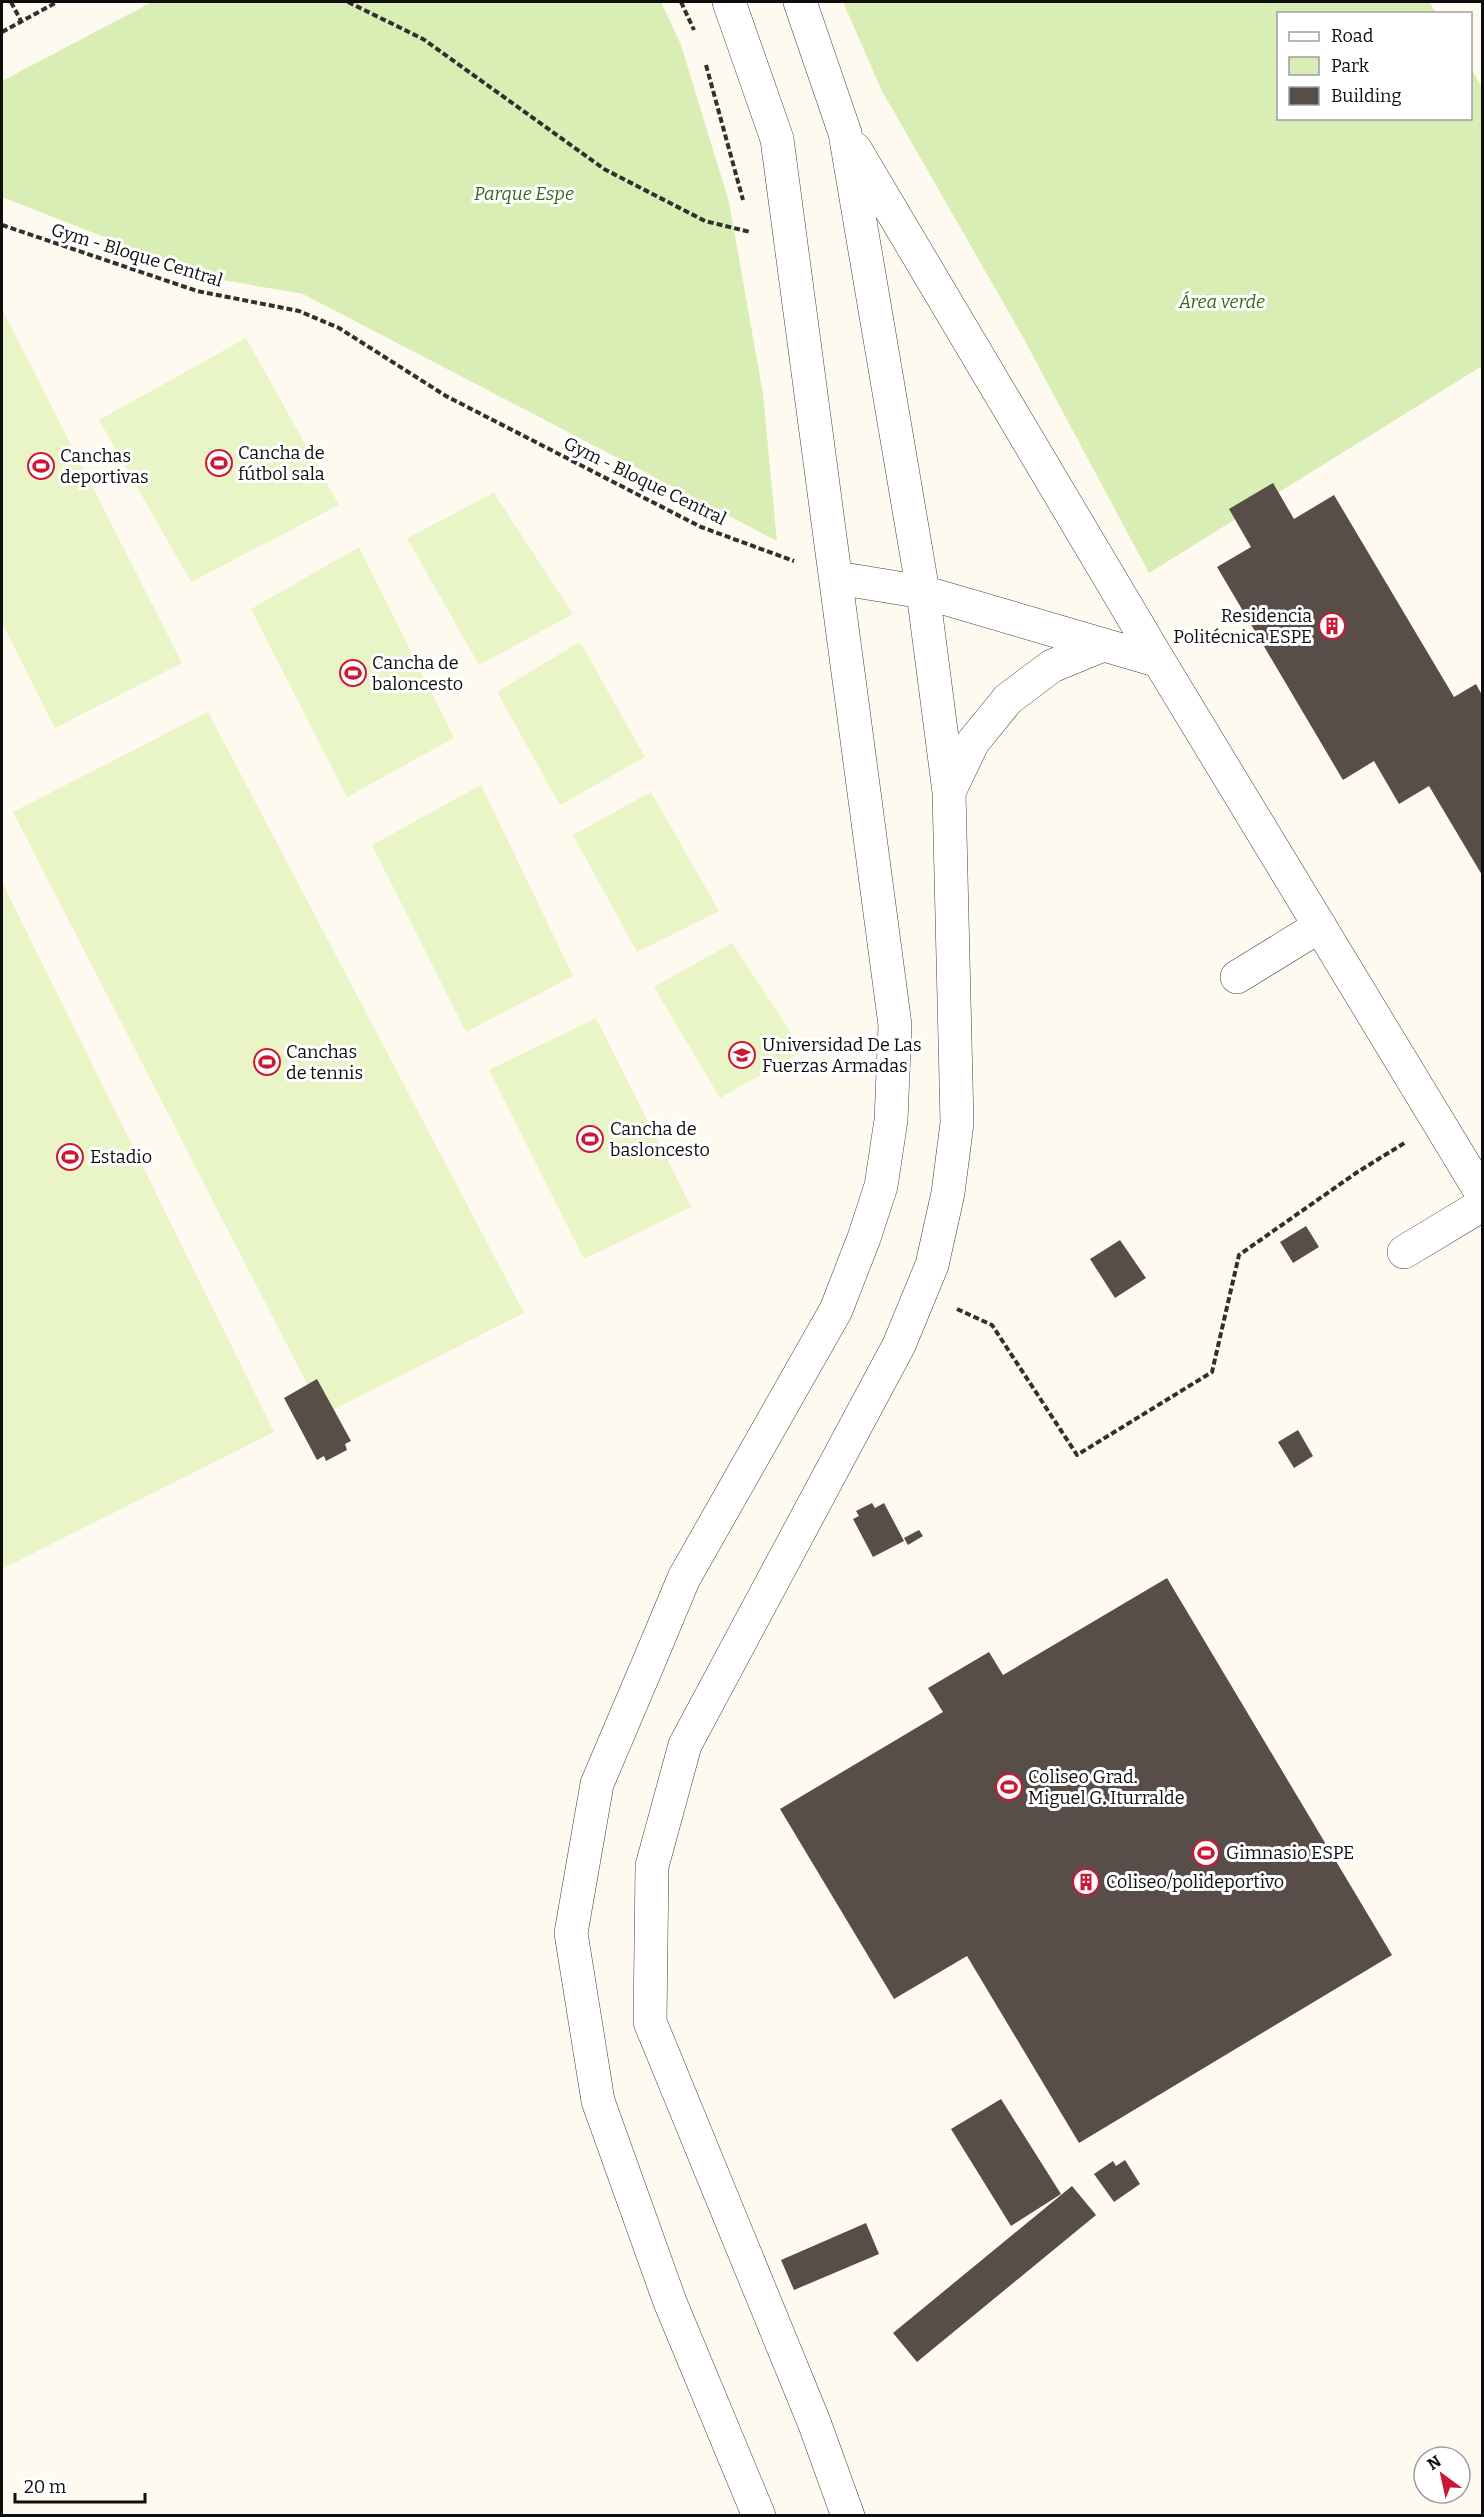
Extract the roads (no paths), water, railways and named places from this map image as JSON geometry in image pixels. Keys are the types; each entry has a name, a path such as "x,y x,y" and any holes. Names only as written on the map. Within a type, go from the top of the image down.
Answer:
{"lane":[{"path":"729,2 777,139 895,1025 891,1120 881,1186 836,1310 684,1578 601,1773 597,1784 571,1933 598,2101 670,2302 759,2516"},
{"path":"800,2 845,133 923,592 950,792 957,1123 948,1193 932,1265 899,1346 685,1745 652,1866 650,2022 814,2422 848,2516"},
{"path":"845,133 1159,662 1482,1194"},
{"path":"837,578 923,592 1159,662"},
{"path":"950,792 973,742 1008,699 1052,666 1103,645"},
{"path":"1237,977 1320,926"},
{"path":"1404,1252 1482,1205"}],"place":[{"name":"Cancha de fútbol sala","path":"219,463"},
{"name":"Canchas deportivas","path":"41,466"},
{"name":"Residencia Politécnica ESPE","path":"1332,626"},
{"name":"Cancha de baloncesto","path":"353,673"},
{"name":"Universidad De Las Fuerzas Armadas","path":"742,1055"},
{"name":"Canchas de tennis","path":"267,1062"},
{"name":"Cancha de basloncesto","path":"590,1139"},
{"name":"Estadio","path":"70,1157"},
{"name":"Coliseo Grad. Miguel G. Iturralde","path":"1009,1787"},
{"name":"Gimnasio ESPE","path":"1206,1853"},
{"name":"Coliseo/polideportivo","path":"1086,1882"}],"park label":[{"name":"Parque Espe","path":"524,194"},
{"name":"Área verde","path":"1222,302"}]}
